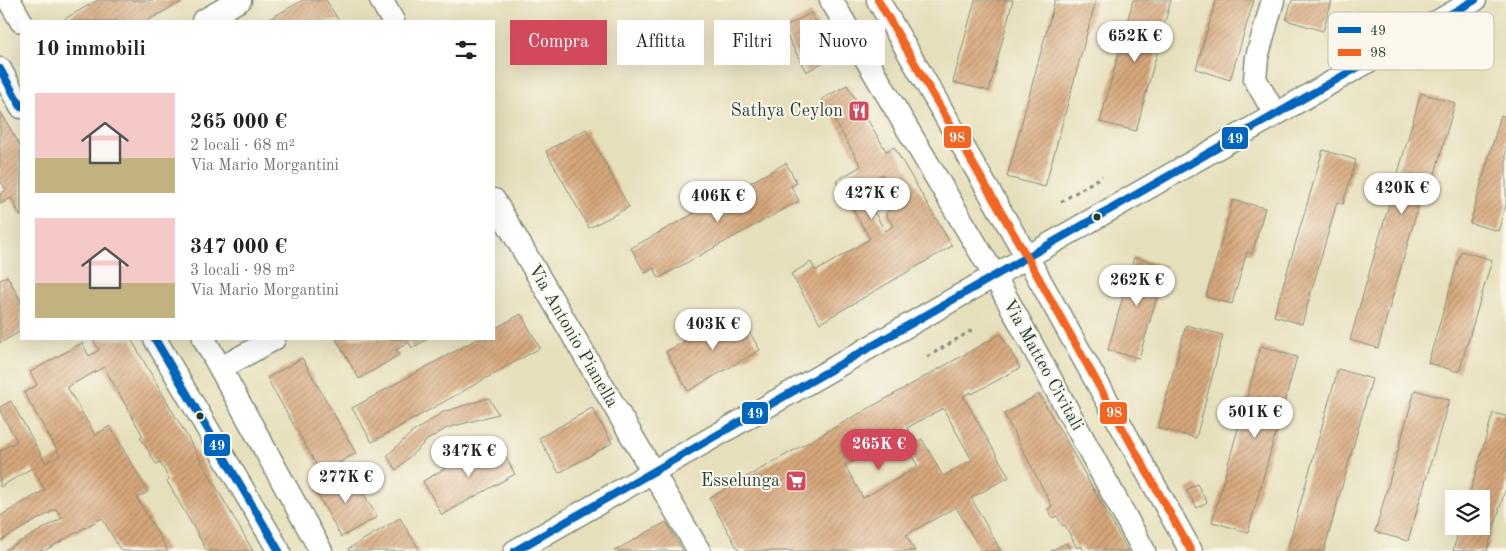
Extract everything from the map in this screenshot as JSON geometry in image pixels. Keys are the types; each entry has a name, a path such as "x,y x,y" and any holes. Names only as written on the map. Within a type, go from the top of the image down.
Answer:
{"street":[{"path":"9,0 20,20"},
{"path":"205,20 240,0"},
{"path":"381,0 392,20"},
{"name":"Via Matteo Civitali","path":"831,0 994,276 1144,551"},
{"path":"878,0 1027,257 1191,551"},
{"path":"1273,0 1257,57 1255,79 1275,114"},
{"path":"1454,12 1475,0"},
{"path":"0,70 20,105"},
{"path":"515,551 1352,70"},
{"name":"Via Antonio Pianella","path":"495,207 699,551"},
{"path":"156,340 279,551"},
{"path":"205,340 222,368 321,551"},
{"path":"222,368 272,340"}],"path":[{"path":"1061,202 1102,176"},
{"path":"927,357 974,329"}],"building":[{"path":"98,0 184,0 149,20 63,20"},
{"path":"303,0 326,0 338,20 268,20"},
{"path":"975,0 1013,0 989,91 953,82"},
{"path":"1055,0 1096,0 1045,187 1007,177"},
{"path":"1133,0 1171,0 1136,131 1100,122"},
{"path":"1216,0 1254,0 1230,80 1196,69"},
{"path":"1292,0 1332,0 1323,31 1286,20"},
{"path":"811,13 815,20 800,20 800,61 790,41 790,24"},
{"path":"802,65 818,65 806,72"},
{"path":"847,85 886,151 894,147 952,246 820,323 791,274 811,262 816,271 870,239 836,181 861,166 822,99","holes":["882,174 900,204 885,213 893,226 885,231 860,187"]},
{"path":"1421,93 1455,103 1431,188 1424,186 1378,348 1350,340"},
{"path":"0,111 20,145 20,215 11,198 0,204 0,194 6,190 0,180"},
{"path":"1501,115 1506,117 1506,205 1498,231 1470,223"},
{"path":"586,129 629,207 589,228 546,151"},
{"path":"1323,150 1356,160 1343,204 1337,202 1302,324 1274,316"},
{"path":"786,163 797,183 791,186 799,201 659,278 654,268 645,273 631,248"},
{"path":"1233,200 1265,208 1252,254 1247,252 1232,304 1206,297"},
{"path":"1461,251 1492,260 1459,372 1428,363"},
{"path":"1134,257 1166,266 1139,358 1108,350"},
{"path":"7,276 20,299 20,332 0,343 0,280"},
{"path":"737,311 760,350 688,391 666,352"},
{"path":"521,314 540,348 372,442 352,408 475,340 495,340 495,328"},
{"path":"1186,325 1223,335 1196,438 1158,428"},
{"path":"1001,334 1020,368 972,394 971,392 963,396 1009,477 971,498 1001,551 981,551 956,507 906,535 915,551 739,551 709,498","holes":["943,408 972,460 943,476 922,439 916,442 907,428","900,434 918,467 863,498 845,465"]},
{"path":"94,340 132,340 253,551 207,551 167,481 169,479 160,462 156,464 140,437 143,436 104,367 67,387 95,435 110,426 148,492 137,498 168,551 121,551 102,518 44,551 4,551 62,518 56,509 0,541 0,516 45,490 32,468 0,487 0,451 17,441 0,411 0,407 11,401 46,463 60,455 24,393 37,385 30,372 82,343 89,356 99,350"},
{"path":"337,340 426,340 412,348 409,342 396,350 399,355 359,379"},
{"path":"1261,346 1297,357 1248,532 1212,522"},
{"path":"302,358 356,453 321,473 267,378"},
{"path":"1338,369 1372,379 1324,551 1287,551"},
{"path":"1415,390 1449,400 1408,541 1375,532"},
{"path":"1039,394 1128,551 1084,551 1081,546 1077,548 1065,525 1063,526 1057,516 1053,518 1048,509 1052,506 1004,414"},
{"path":"489,398 498,414 447,428 427,440 396,470 387,456 410,434 443,412"},
{"path":"592,408 612,443 559,473 539,438"},
{"path":"1493,413 1506,416 1506,487 1487,551 1453,551 1457,535 1490,535 1490,490 1471,490"},
{"path":"496,440 515,474 442,515 423,481"},
{"path":"350,470 377,517 341,537 315,490"},
{"path":"1197,484 1207,502 1197,508 1186,490"},
{"path":"400,518 420,551 349,551 348,549"},
{"path":"666,522 683,551 614,551"},
{"path":"1066,543 1071,551 1051,551"}],"transit line":[{"name":"98","path":"878,0 1027,257 1191,551"},
{"name":"49","path":"1454,12 1475,0"},
{"name":"49","path":"0,69 20,105"},
{"name":"49","path":"515,551 1353,70"},
{"name":"49","path":"156,340 279,551"}],"place":[{"name":"Sathya Ceylon","path":"859,111"},
{"name":"Esselunga","path":"796,481"}]}
